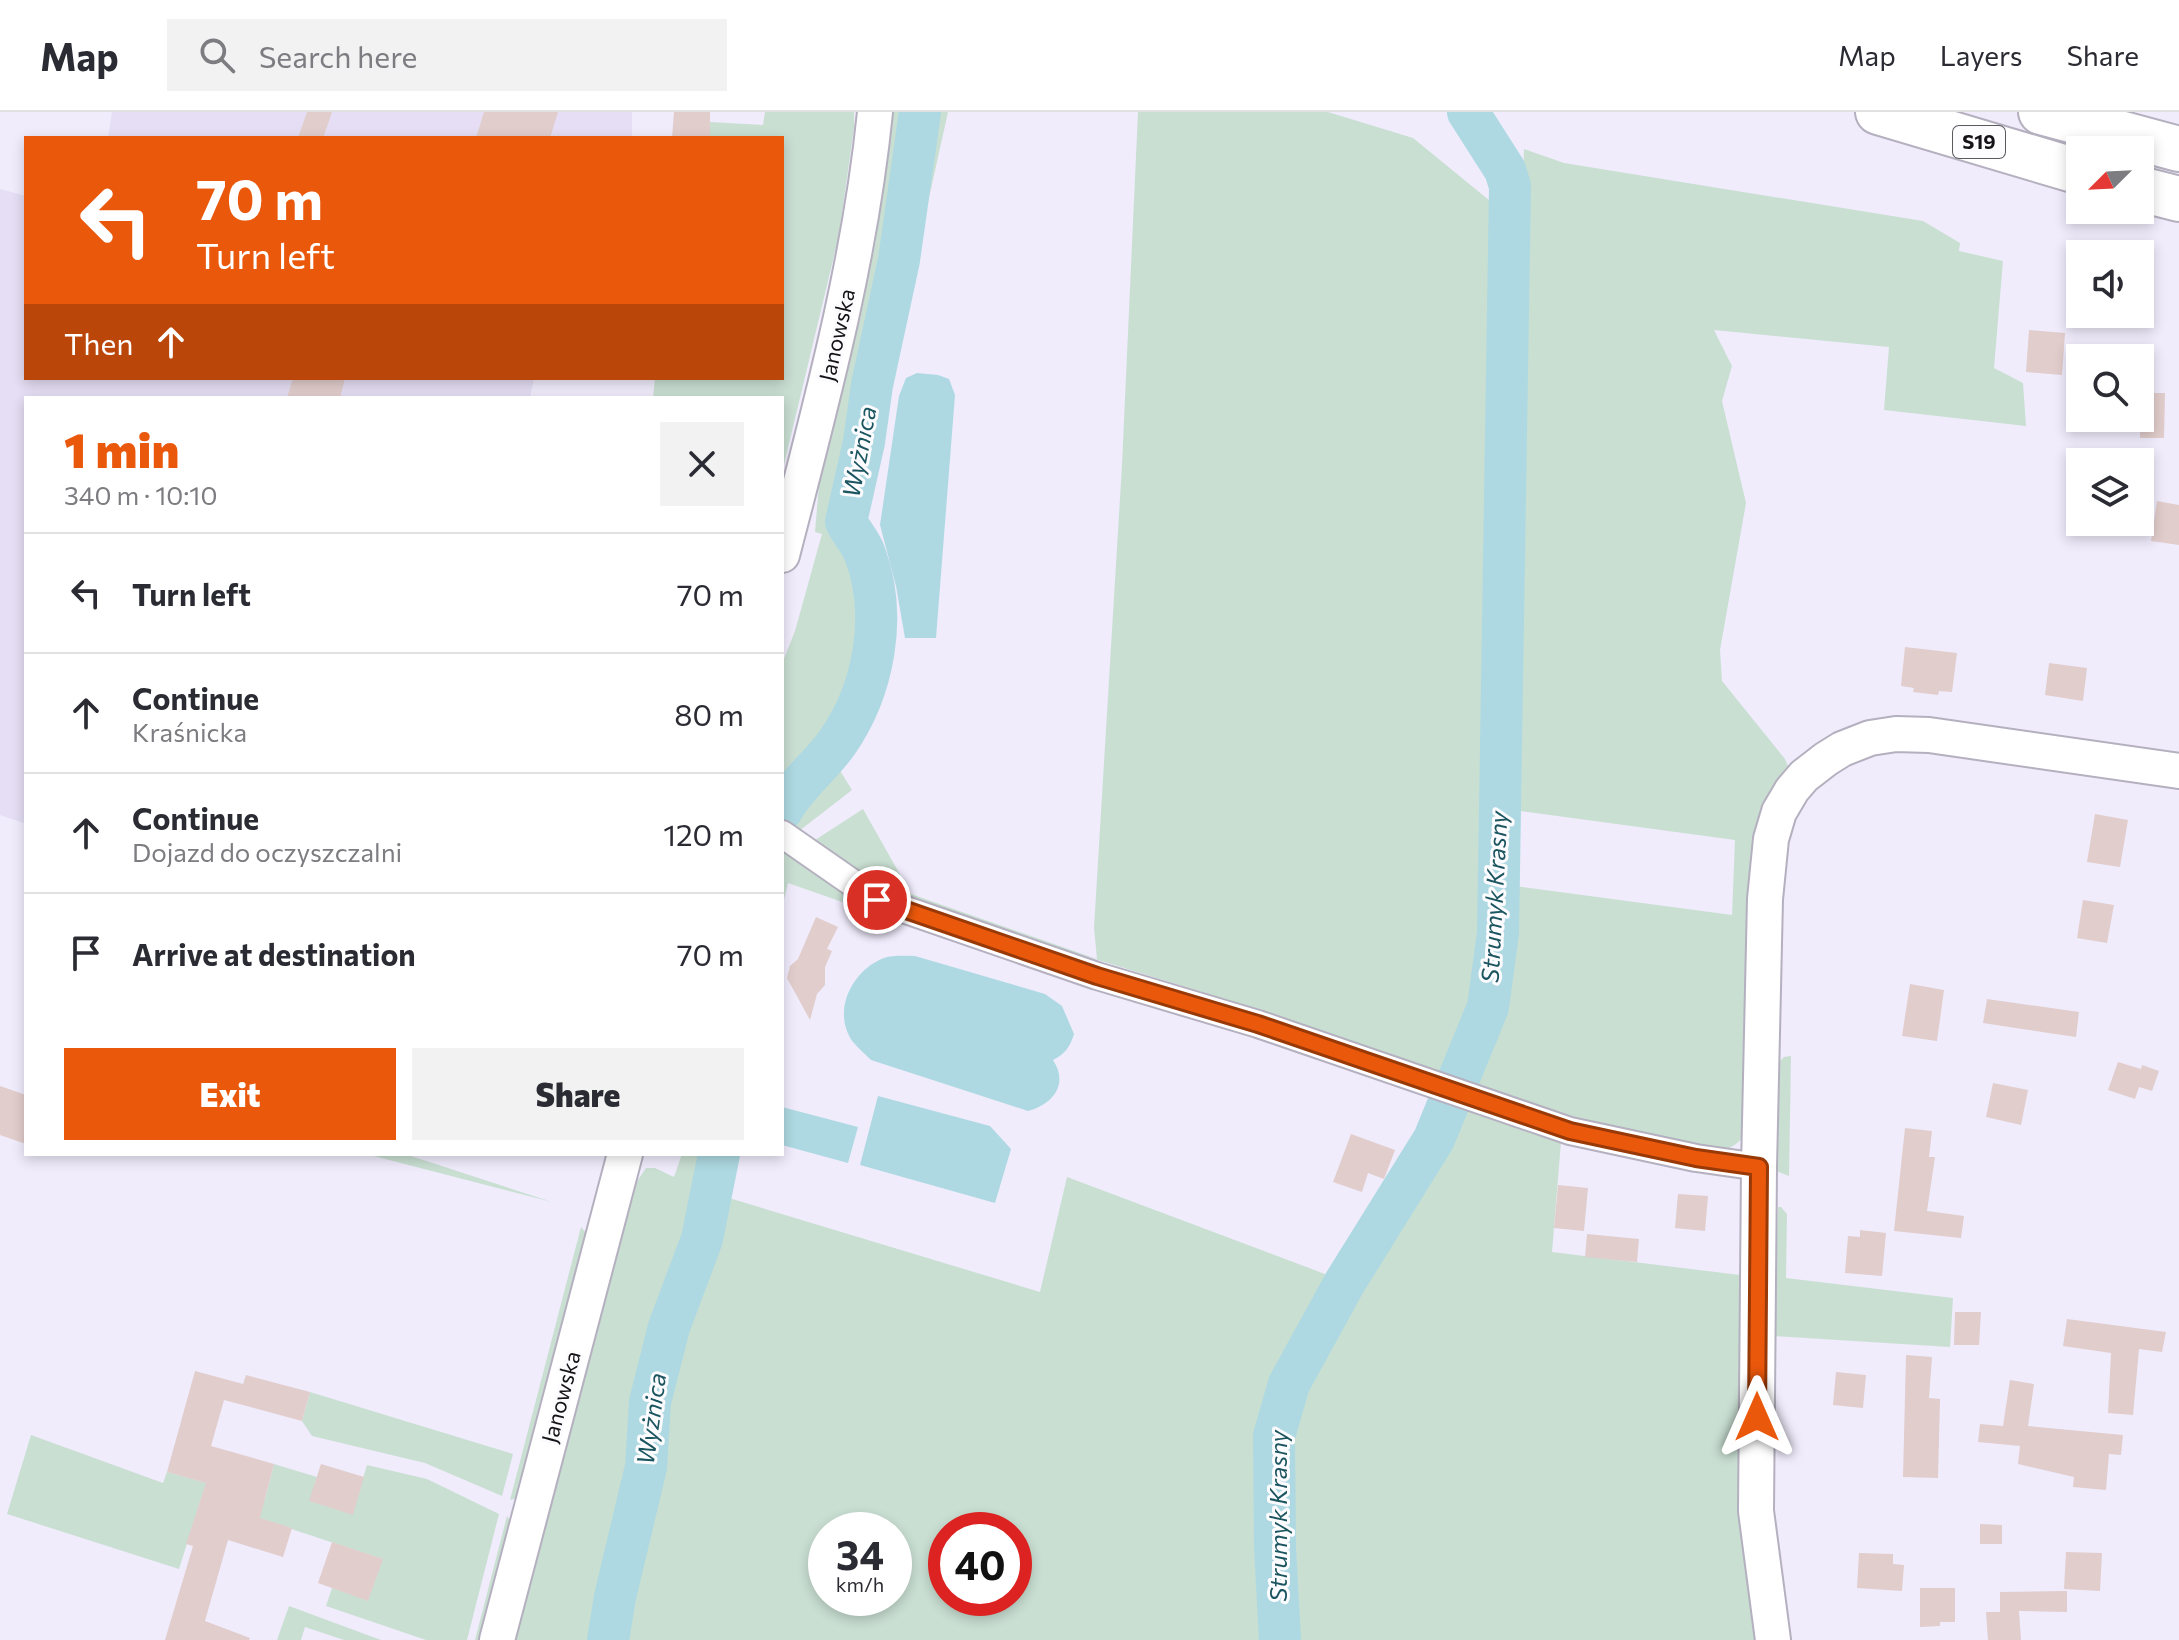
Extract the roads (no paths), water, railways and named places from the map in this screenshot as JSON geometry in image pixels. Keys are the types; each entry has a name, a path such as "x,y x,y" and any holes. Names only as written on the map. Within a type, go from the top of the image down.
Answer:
{"highway":[{"name":"S19","path":"1878,112 2066,168"},
{"path":"2041,112 2179,149"},
{"path":"2154,193 2179,199"}],"street":[{"name":"Janowska","path":"784,547 849,288 865,203 875,112"},
{"path":"1773,1640 1756,1511 1765,899 1771,839 1779,812 1804,776 1842,749 1870,738 1896,734 1929,735 2179,771"},
{"path":"789,838 877,900 1097,976 1258,1024 1570,1131 1696,1158 1759,1167"},
{"name":"Janowska","path":"497,1640 624,1156"}],"water":[{"path":"917,373 949,379 955,395 936,638 905,638 896,586 880,525 899,396 906,378"},
{"path":"915,956 1045,994 1062,1006 1074,1034 1066,1050 1053,1060 1058,1069 1059,1085 1051,1098 1028,1111 871,1060 853,1042 844,1018 848,993 854,982 884,958"},
{"path":"878,1096 990,1126 1011,1149 995,1203 860,1165"},
{"path":"784,1108 858,1127 848,1163 784,1146"}],"waterway":[{"name":"Wyżnica","path":"784,807 837,743 850,722 874,652 876,602 872,578 863,550 846,522 899,260 920,112"},
{"name":"Strumyk Krasny","path":"1280,1640 1274,1436 1289,1384 1345,1282 1434,1139 1488,1007 1498,933 1510,186 1505,170 1468,112"},
{"name":"Wyżnica","path":"608,1640 646,1467 650,1402 669,1327 702,1239 719,1156"}]}
